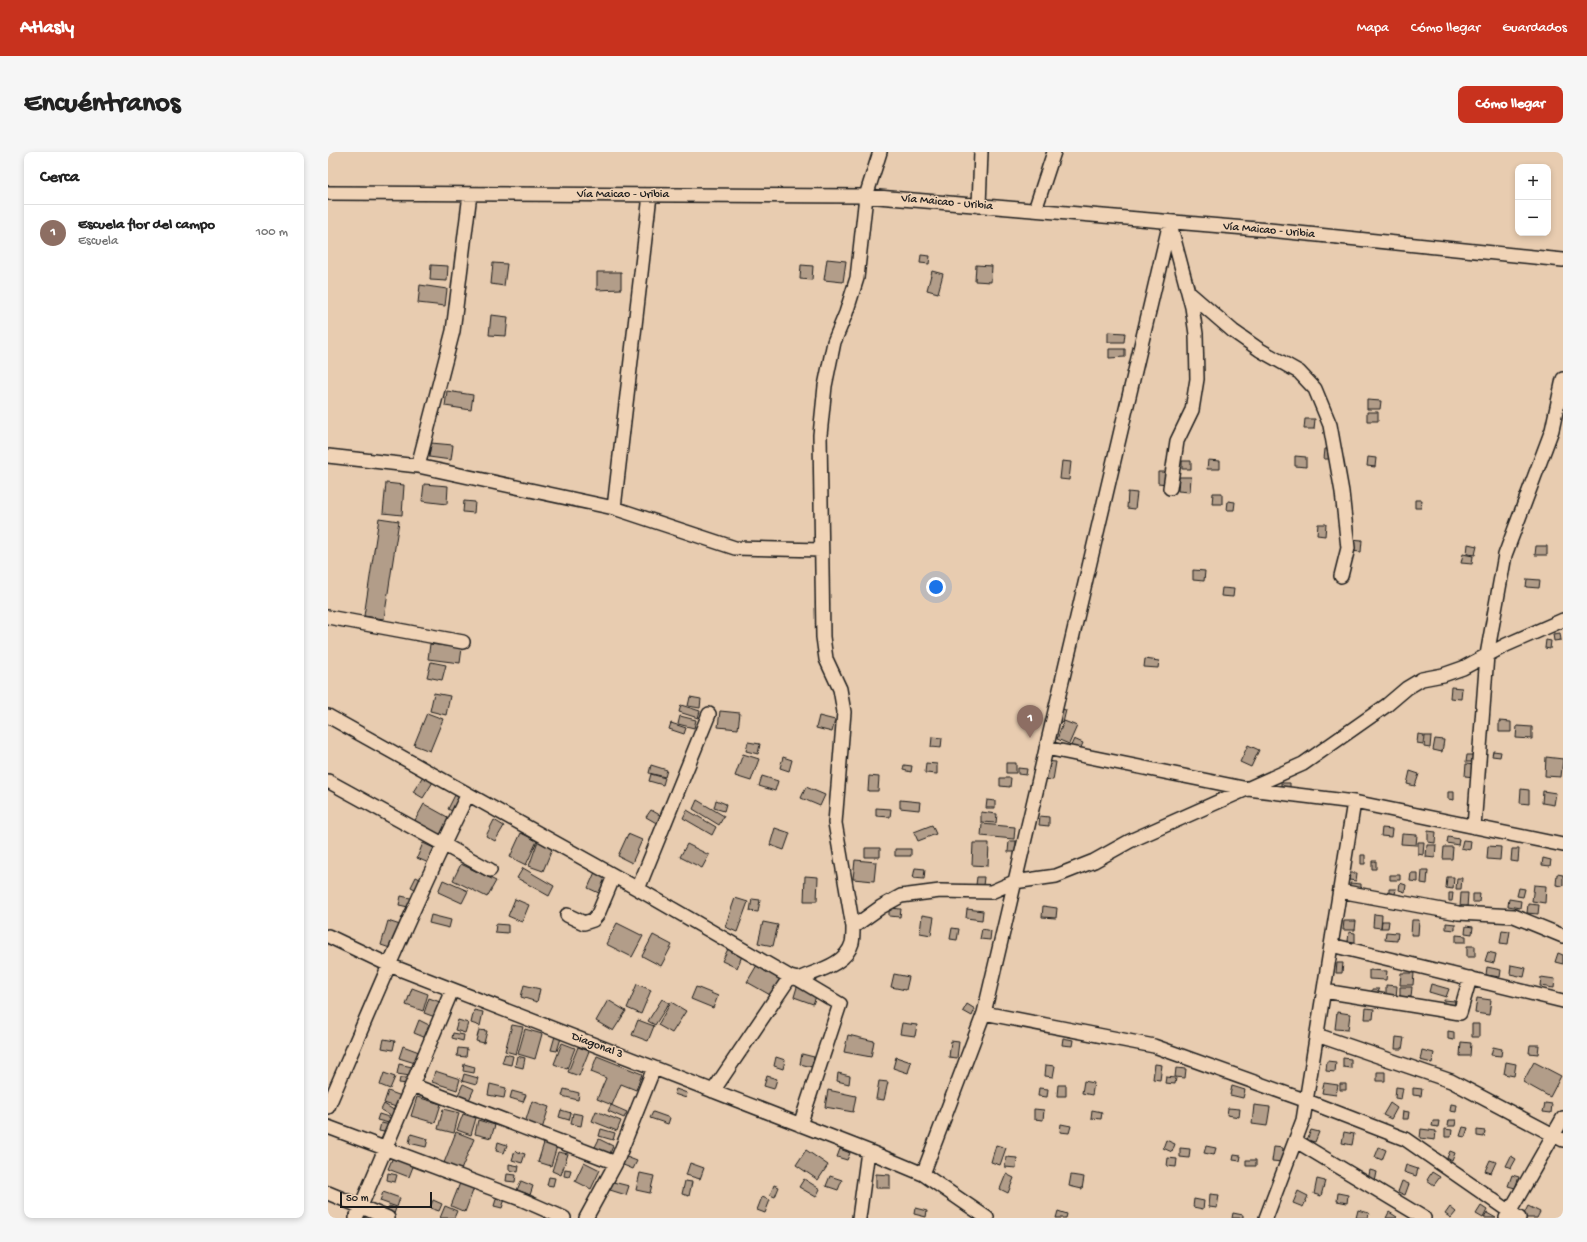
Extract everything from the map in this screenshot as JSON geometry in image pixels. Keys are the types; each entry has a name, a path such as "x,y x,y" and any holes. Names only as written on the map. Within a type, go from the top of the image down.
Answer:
{"street":[{"path":"714,1091 794,978 835,963 847,952 852,943 853,927 835,823 844,712 840,689 826,659 823,637 820,434 825,386 834,342 846,313 857,278 866,196 880,152"},
{"path":"979,206 980,152"},
{"path":"1035,210 1054,152"},
{"name":"Vía Maicao - Uribia","path":"328,193 866,196 1170,222 1563,260"},
{"path":"418,466 453,331 470,194"},
{"path":"614,508 650,195"},
{"path":"1170,222 1188,292 1196,334 1197,379 1192,410 1177,441 1170,488"},
{"path":"923,1174 984,1013 1170,222"},
{"path":"1188,292 1233,331 1260,350 1299,372 1315,389 1330,425 1342,492 1348,548 1341,576"},
{"path":"1474,827 1488,655 1505,555 1552,430 1563,379"},
{"path":"328,456 418,466 614,508 734,548 821,550"},
{"path":"328,617 462,642"},
{"path":"853,927 880,907 901,896 940,892 991,892 1014,882 1056,876 1094,861 1130,841 1248,790 1303,764 1387,705 1407,688 1422,679 1443,675 1463,668 1506,644 1563,620"},
{"path":"638,889 709,714"},
{"path":"328,716 840,1004 800,1125"},
{"path":"1046,748 1248,790 1354,802 1563,845"},
{"path":"328,782 490,870"},
{"path":"328,1107 443,844 468,794"},
{"path":"1267,1218 1296,1141 1307,1101 1354,802"},
{"path":"567,914 584,923 593,920 598,914 614,876"},
{"path":"1340,891 1458,913 1514,916 1563,936"},
{"name":"Diagonal 3","path":"328,936 389,965 868,1151 923,1174 987,1218"},
{"path":"1331,945 1563,1001"},
{"path":"1324,991 1460,1013 1470,978"},
{"path":"358,1212 452,990"},
{"path":"984,1013 1154,1046 1307,1101 1405,1139 1512,1216 1558,1138 1563,1118"},
{"path":"1317,1035 1451,1081 1558,1138"},
{"path":"586,1218 616,1163 654,1068"},
{"path":"412,1085 616,1163"},
{"path":"328,1127 523,1200 564,1218"},
{"path":"1296,1141 1424,1218"},
{"path":"858,1218 868,1151"},
{"path":"328,1193 358,1212 388,1218"}],"building":[{"path":"921,255 930,256 929,264 920,263"},
{"path":"827,259 846,261 843,282 824,280"},
{"path":"493,263 507,264 504,286 491,284"},
{"path":"431,265 448,266 447,281 430,280"},
{"path":"801,265 813,266 812,280 800,279"},
{"path":"976,265 992,266 991,282 975,281"},
{"path":"932,271 943,274 938,293 927,290"},
{"path":"597,272 621,272 621,289 597,290"},
{"path":"420,285 447,289 445,306 418,303"},
{"path":"491,315 508,317 506,336 489,335"},
{"path":"1108,332 1125,333 1124,342 1108,342"},
{"path":"1109,349 1125,349 1125,357 1109,358"},
{"path":"447,391 473,395 471,410 445,406"},
{"path":"1367,400 1381,401 1380,409 1367,409"},
{"path":"1367,412 1378,412 1378,421 1367,421"},
{"path":"1305,419 1315,419 1314,429 1304,429"},
{"path":"431,443 453,445 451,460 429,457"},
{"path":"1325,449 1333,449 1332,459 1324,459"},
{"path":"1295,456 1306,457 1306,467 1295,466"},
{"path":"1368,457 1376,458 1375,467 1367,466"},
{"path":"1208,460 1220,461 1220,469 1207,469"},
{"path":"1062,461 1071,462 1069,480 1060,479"},
{"path":"1182,461 1191,461 1191,469 1182,469"},
{"path":"1158,472 1167,472 1167,484 1158,483"},
{"path":"1179,477 1191,477 1190,492 1178,491"},
{"path":"386,483 404,485 402,515 383,513"},
{"path":"424,484 448,486 447,504 422,501"},
{"path":"1128,492 1137,493 1135,509 1127,508"},
{"path":"1213,493 1222,493 1222,504 1212,504"},
{"path":"1415,500 1422,500 1421,508 1415,508"},
{"path":"464,501 475,502 474,513 463,512"},
{"path":"1228,501 1235,502 1234,510 1227,510"},
{"path":"379,518 399,521 384,619 364,616"},
{"path":"1318,524 1326,524 1325,536 1317,535"},
{"path":"1351,539 1362,540 1361,552 1350,551"},
{"path":"1468,544 1477,546 1475,555 1467,554"},
{"path":"1536,546 1547,546 1547,555 1535,555"},
{"path":"1463,554 1473,556 1472,564 1461,563"},
{"path":"1193,570 1205,571 1204,581 1193,580"},
{"path":"1527,579 1540,580 1539,588 1526,587"},
{"path":"1222,588 1234,589 1233,597 1221,596"},
{"path":"1560,633 1561,640 1554,641 1553,634"},
{"path":"1546,640 1551,641 1550,649 1545,648"},
{"path":"430,644 462,648 460,663 428,659"},
{"path":"1145,659 1159,661 1158,668 1144,667"},
{"path":"431,662 446,665 442,680 427,677"},
{"path":"1451,687 1462,688 1461,699 1450,698"},
{"path":"434,693 450,696 446,715 430,711"},
{"path":"690,697 701,699 700,708 688,706"},
{"path":"681,705 700,711 698,718 679,712"},
{"path":"1057,708 1066,710 1063,723 1054,721"},
{"path":"720,711 740,713 738,729 718,727"},
{"path":"427,713 443,719 430,751 414,745"},
{"path":"680,716 696,720 694,728 678,724"},
{"path":"819,716 835,720 832,732 816,728"},
{"path":"1064,721 1077,726 1069,744 1057,739"},
{"path":"1499,721 1511,722 1511,732 1499,732"},
{"path":"671,723 686,728 684,734 669,729"},
{"path":"1517,726 1532,727 1532,739 1516,738"},
{"path":"1418,734 1424,735 1423,744 1417,743"},
{"path":"1425,736 1431,736 1430,748 1424,747"},
{"path":"932,737 942,738 941,748 931,747"},
{"path":"1074,739 1083,743 1079,752 1070,748"},
{"path":"1435,739 1444,740 1442,752 1433,750"},
{"path":"748,742 760,744 758,754 746,751"},
{"path":"1248,745 1259,750 1251,767 1240,762"},
{"path":"1493,751 1501,752 1500,757 1492,756"},
{"path":"743,754 759,759 751,781 735,776"},
{"path":"1467,755 1473,755 1472,762 1466,762"},
{"path":"783,757 792,760 789,771 780,768"},
{"path":"1546,757 1563,759 1561,777 1545,776"},
{"path":"1044,761 1056,762 1053,780 1042,779"},
{"path":"926,763 937,764 937,774 925,773"},
{"path":"1006,763 1016,763 1016,773 1006,773"},
{"path":"1466,764 1475,765 1474,777 1465,776"},
{"path":"651,765 667,770 665,777 649,773"},
{"path":"904,765 912,766 911,772 903,770"},
{"path":"1018,768 1027,769 1026,775 1018,774"},
{"path":"1410,771 1419,774 1415,786 1407,784"},
{"path":"651,774 665,778 663,785 649,781"},
{"path":"423,776 433,782 423,798 413,792"},
{"path":"762,776 778,781 775,791 759,786"},
{"path":"869,776 879,777 878,791 868,791"},
{"path":"1000,778 1011,778 1010,787 1000,786"},
{"path":"1281,783 1290,783 1290,788 1281,788"},
{"path":"806,787 825,795 820,806 801,798"},
{"path":"1521,789 1529,790 1529,804 1520,803"},
{"path":"1543,791 1556,793 1554,805 1542,803"},
{"path":"1448,792 1454,792 1454,800 1448,799"},
{"path":"455,795 463,799 456,813 448,809"},
{"path":"697,800 724,816 719,825 693,809"},
{"path":"716,800 726,804 724,811 714,808"},
{"path":"900,800 920,802 919,810 900,808"},
{"path":"987,800 995,801 995,808 986,808"},
{"path":"424,804 451,819 442,836 414,822"},
{"path":"876,808 891,809 890,817 876,816"},
{"path":"651,810 665,818 660,825 646,817"},
{"path":"687,810 716,827 712,835 683,818"},
{"path":"981,812 997,814 996,823 981,822"},
{"path":"1040,816 1049,817 1049,826 1039,825"},
{"path":"494,820 504,826 495,841 486,836"},
{"path":"982,824 1015,827 1014,839 981,836"},
{"path":"932,825 936,834 918,841 914,832"},
{"path":"775,828 790,833 784,850 770,845"},
{"path":"1382,828 1392,829 1391,837 1381,836"},
{"path":"1428,831 1436,832 1435,843 1428,842"},
{"path":"521,833 537,841 526,865 510,857"},
{"path":"628,834 642,840 632,863 618,856"},
{"path":"1402,834 1417,835 1416,845 1401,844"},
{"path":"1448,837 1459,839 1458,845 1447,843"},
{"path":"1463,840 1471,841 1470,850 1461,848"},
{"path":"538,841 553,847 543,871 529,866"},
{"path":"1009,841 1016,841 1016,852 1008,852"},
{"path":"1418,842 1424,842 1423,855 1418,854"},
{"path":"423,843 438,850 431,864 417,858"},
{"path":"973,843 989,843 988,866 972,865"},
{"path":"687,844 709,855 702,868 680,857"},
{"path":"1427,845 1436,845 1435,858 1426,857"},
{"path":"1488,846 1501,847 1500,860 1487,859"},
{"path":"1444,847 1453,847 1452,859 1443,859"},
{"path":"865,848 880,848 880,857 865,857"},
{"path":"895,849 911,849 911,856 895,856"},
{"path":"1512,849 1519,849 1518,862 1511,861"},
{"path":"1361,855 1365,855 1365,864 1361,864"},
{"path":"1543,858 1551,860 1550,866 1542,865"},
{"path":"855,860 876,862 874,881 853,879"},
{"path":"1372,861 1376,861 1376,869 1372,869"},
{"path":"461,864 496,881 487,897 453,880"},
{"path":"523,868 554,886 549,896 517,878"},
{"path":"915,868 925,869 924,879 913,878"},
{"path":"1422,870 1428,870 1427,884 1421,883"},
{"path":"595,872 608,878 601,894 588,888"},
{"path":"1349,873 1357,873 1356,881 1349,880"},
{"path":"1411,873 1418,873 1418,882 1410,881"},
{"path":"1557,874 1563,875 1563,886 1556,885"},
{"path":"1390,875 1400,875 1400,880 1390,880"},
{"path":"805,876 818,877 817,901 804,901"},
{"path":"416,877 424,881 419,891 411,887"},
{"path":"977,877 984,877 983,886 976,885"},
{"path":"1447,877 1454,877 1453,889 1446,888"},
{"path":"1457,878 1462,878 1461,889 1456,889"},
{"path":"443,880 468,891 462,903 438,892"},
{"path":"1350,883 1361,884 1361,893 1350,892"},
{"path":"1400,883 1406,885 1405,892 1399,890"},
{"path":"1534,885 1546,886 1545,903 1532,901"},
{"path":"1519,888 1525,889 1523,897 1517,896"},
{"path":"1389,889 1396,889 1395,894 1389,894"},
{"path":"1449,893 1453,893 1452,901 1449,901"},
{"path":"1461,893 1468,893 1467,908 1460,907"},
{"path":"1473,894 1480,894 1479,902 1473,902"},
{"path":"401,896 415,899 413,908 399,905"},
{"path":"735,898 748,902 737,932 725,927"},
{"path":"515,899 529,905 522,922 508,916"},
{"path":"752,899 760,900 758,912 750,911"},
{"path":"1509,899 1521,901 1520,908 1508,906"},
{"path":"1528,904 1539,905 1538,914 1527,913"},
{"path":"1043,906 1057,908 1056,918 1042,917"},
{"path":"889,908 901,909 900,917 889,916"},
{"path":"967,909 983,911 982,920 966,918"},
{"path":"1374,914 1382,915 1381,928 1373,927"},
{"path":"431,915 451,920 449,928 429,923"},
{"path":"922,915 934,917 931,935 920,933"},
{"path":"1412,920 1419,920 1418,935 1411,935"},
{"path":"388,921 400,925 393,949 381,945"},
{"path":"1344,921 1356,921 1355,930 1343,930"},
{"path":"1382,921 1389,921 1388,928 1381,928"},
{"path":"763,922 778,925 773,946 758,943"},
{"path":"617,923 643,936 632,957 606,944"},
{"path":"1446,923 1455,924 1455,930 1446,929"},
{"path":"496,924 508,925 508,933 495,932"},
{"path":"1466,926 1473,927 1472,934 1465,933"},
{"path":"952,928 959,929 957,940 950,939"},
{"path":"982,929 991,931 990,940 980,939"},
{"path":"1502,930 1510,931 1508,944 1500,943"},
{"path":"1349,932 1355,933 1355,942 1348,941"},
{"path":"1386,932 1398,933 1397,941 1385,940"},
{"path":"653,935 672,945 661,966 642,956"},
{"path":"1456,935 1466,936 1466,942 1456,942"},
{"path":"1467,946 1475,946 1475,957 1467,957"},
{"path":"728,949 742,956 737,968 722,961"},
{"path":"1488,952 1496,954 1494,963 1485,961"},
{"path":"1558,953 1563,955 1563,964 1555,962"},
{"path":"1337,963 1343,963 1342,973 1336,973"},
{"path":"757,965 782,979 772,996 747,982"},
{"path":"1511,965 1526,968 1524,977 1510,974"},
{"path":"1487,967 1501,970 1500,977 1486,975"},
{"path":"1369,970 1387,971 1386,980 1369,979"},
{"path":"1401,973 1414,973 1413,985 1400,985"},
{"path":"894,974 909,977 906,990 891,987"},
{"path":"1541,977 1555,979 1554,988 1540,986"},
{"path":"637,984 651,990 641,1014 627,1008"},
{"path":"1431,984 1449,989 1446,997 1429,992"},
{"path":"524,985 540,989 537,1002 521,997"},
{"path":"1386,985 1397,986 1396,998 1386,997"},
{"path":"696,987 718,996 713,1008 691,999"},
{"path":"797,987 817,994 813,1004 794,997"},
{"path":"1400,987 1412,987 1411,997 1400,997"},
{"path":"412,988 428,994 423,1011 406,1005"},
{"path":"1372,989 1379,989 1378,997 1372,996"},
{"path":"429,998 440,1002 435,1017 424,1013"},
{"path":"1477,998 1491,1000 1489,1015 1475,1013"},
{"path":"662,999 669,1003 655,1025 648,1021"},
{"path":"608,1000 626,1011 613,1031 596,1021"},
{"path":"1444,1000 1455,1001 1454,1009 1444,1008"},
{"path":"671,1002 686,1011 672,1033 658,1025"},
{"path":"967,1004 975,1009 972,1016 963,1011"},
{"path":"1366,1008 1374,1009 1373,1019 1365,1019"},
{"path":"474,1010 483,1012 480,1026 471,1023"},
{"path":"1337,1012 1350,1014 1348,1030 1335,1029"},
{"path":"419,1020 431,1026 426,1038 414,1033"},
{"path":"458,1020 468,1023 465,1033 455,1030"},
{"path":"638,1020 654,1026 648,1041 632,1035"},
{"path":"902,1023 917,1025 915,1036 900,1034"},
{"path":"1472,1024 1479,1024 1479,1037 1472,1037"},
{"path":"512,1025 523,1027 516,1054 505,1051"},
{"path":"525,1029 542,1034 535,1059 518,1054"},
{"path":"479,1030 487,1031 484,1043 476,1041"},
{"path":"1448,1031 1454,1032 1454,1040 1448,1039"},
{"path":"453,1033 464,1035 463,1041 452,1038"},
{"path":"848,1035 874,1041 871,1057 844,1052"},
{"path":"555,1036 561,1038 557,1051 551,1050"},
{"path":"1396,1037 1404,1038 1402,1049 1395,1049"},
{"path":"1063,1038 1073,1040 1072,1046 1062,1045"},
{"path":"384,1039 395,1041 393,1050 382,1048"},
{"path":"951,1041 959,1042 957,1058 949,1057"},
{"path":"1461,1042 1471,1043 1470,1056 1460,1056"},
{"path":"562,1043 575,1048 567,1069 554,1064"},
{"path":"1530,1045 1539,1045 1538,1054 1529,1053"},
{"path":"403,1046 419,1052 415,1063 399,1058"},
{"path":"578,1047 589,1051 579,1076 568,1072"},
{"path":"1493,1047 1502,1049 1501,1056 1491,1055"},
{"path":"458,1048 467,1049 466,1057 457,1056"},
{"path":"1422,1050 1434,1053 1432,1063 1420,1060"},
{"path":"505,1054 513,1056 511,1065 502,1063"},
{"path":"802,1054 814,1057 812,1067 800,1064"},
{"path":"517,1056 525,1058 523,1068 515,1066"},
{"path":"597,1056 642,1074 636,1090 621,1084 612,1105 597,1099 606,1078 591,1072"},
{"path":"776,1057 785,1060 783,1069 774,1066"},
{"path":"896,1057 911,1062 908,1073 893,1068"},
{"path":"1343,1058 1351,1059 1351,1068 1343,1067"},
{"path":"1327,1061 1336,1062 1335,1072 1326,1071"},
{"path":"1506,1062 1516,1064 1514,1076 1504,1074"},
{"path":"1534,1062 1561,1076 1550,1097 1523,1082"},
{"path":"399,1064 412,1067 410,1076 397,1074"},
{"path":"464,1064 475,1067 474,1073 463,1071"},
{"path":"1155,1064 1162,1065 1160,1080 1153,1079"},
{"path":"1046,1065 1055,1066 1053,1077 1045,1076"},
{"path":"1176,1068 1186,1069 1185,1078 1175,1077"},
{"path":"435,1071 460,1079 457,1090 432,1082"},
{"path":"1377,1072 1385,1072 1385,1081 1377,1081"},
{"path":"384,1073 395,1077 390,1089 380,1085"},
{"path":"838,1073 850,1076 849,1084 837,1081"},
{"path":"464,1074 478,1078 476,1085 462,1081"},
{"path":"767,1076 777,1079 774,1089 764,1086"},
{"path":"1166,1077 1176,1078 1175,1084 1165,1083"},
{"path":"400,1078 407,1078 407,1084 399,1083"},
{"path":"879,1081 888,1082 884,1100 876,1099"},
{"path":"1084,1081 1094,1083 1092,1095 1082,1093"},
{"path":"1324,1083 1338,1085 1336,1095 1322,1093"},
{"path":"463,1084 474,1089 469,1100 458,1095"},
{"path":"490,1084 506,1088 504,1098 488,1095"},
{"path":"1340,1084 1346,1084 1346,1090 1340,1090"},
{"path":"1058,1085 1066,1085 1066,1096 1057,1096"},
{"path":"1232,1086 1245,1090 1243,1098 1230,1095"},
{"path":"1396,1087 1403,1088 1401,1099 1395,1098"},
{"path":"1039,1088 1048,1089 1047,1097 1038,1096"},
{"path":"1413,1088 1422,1089 1421,1096 1413,1095"},
{"path":"564,1089 579,1093 578,1100 562,1096"},
{"path":"676,1089 687,1093 686,1098 674,1094"},
{"path":"828,1090 856,1096 853,1112 825,1107"},
{"path":"388,1091 404,1097 399,1108 384,1103"},
{"path":"512,1091 526,1095 523,1102 510,1098"},
{"path":"417,1097 441,1104 435,1123 411,1116"},
{"path":"532,1101 549,1107 542,1129 525,1123"},
{"path":"1390,1103 1397,1108 1391,1119 1383,1115"},
{"path":"1545,1103 1552,1104 1551,1113 1543,1112"},
{"path":"384,1104 397,1112 394,1118 381,1110"},
{"path":"1451,1104 1457,1105 1456,1112 1450,1111"},
{"path":"611,1105 627,1112 624,1118 608,1111"},
{"path":"1254,1105 1270,1107 1267,1126 1252,1124"},
{"path":"1228,1108 1240,1109 1239,1117 1227,1115"},
{"path":"443,1109 459,1113 454,1133 438,1129"},
{"path":"1034,1109 1044,1110 1043,1120 1034,1119"},
{"path":"561,1110 571,1113 569,1120 559,1117"},
{"path":"1092,1110 1102,1112 1101,1119 1091,1118"},
{"path":"596,1111 621,1121 617,1131 592,1121"},
{"path":"1403,1111 1409,1112 1408,1119 1402,1119"},
{"path":"653,1112 670,1118 668,1124 650,1118"},
{"path":"573,1113 583,1115 581,1126 571,1124"},
{"path":"379,1114 395,1119 393,1124 377,1120"},
{"path":"463,1114 476,1118 471,1135 457,1130"},
{"path":"478,1120 495,1125 491,1138 475,1134"},
{"path":"1449,1120 1456,1120 1455,1126 1448,1126"},
{"path":"1433,1121 1439,1121 1438,1127 1432,1126"},
{"path":"381,1123 391,1125 389,1133 379,1131"},
{"path":"1061,1124 1071,1126 1069,1133 1060,1132"},
{"path":"1463,1127 1468,1128 1465,1137 1460,1136"},
{"path":"601,1129 615,1133 613,1140 599,1136"},
{"path":"1421,1129 1436,1131 1435,1140 1420,1138"},
{"path":"1445,1129 1452,1130 1451,1137 1445,1137"},
{"path":"1311,1130 1319,1132 1315,1142 1307,1140"},
{"path":"1477,1130 1485,1131 1484,1137 1477,1136"},
{"path":"456,1132 474,1139 461,1170 444,1163"},
{"path":"1344,1132 1354,1134 1352,1145 1342,1143"},
{"path":"411,1134 428,1139 426,1147 409,1143"},
{"path":"599,1139 613,1146 609,1156 594,1149"},
{"path":"1166,1140 1175,1144 1172,1152 1163,1148"},
{"path":"498,1142 507,1145 504,1153 496,1151"},
{"path":"544,1143 557,1146 551,1166 538,1162"},
{"path":"996,1145 1006,1148 1000,1165 991,1162"},
{"path":"1206,1146 1216,1148 1214,1155 1204,1153"},
{"path":"1274,1147 1283,1148 1282,1162 1272,1161"},
{"path":"1379,1147 1386,1150 1382,1160 1375,1157"},
{"path":"1180,1148 1190,1149 1189,1158 1180,1157"},
{"path":"840,1149 850,1153 847,1160 837,1157"},
{"path":"806,1150 828,1165 818,1180 796,1165"},
{"path":"515,1151 525,1154 522,1163 512,1160"},
{"path":"1450,1151 1455,1153 1452,1161 1447,1158"},
{"path":"558,1152 568,1154 561,1175 552,1171"},
{"path":"1234,1155 1241,1156 1240,1161 1233,1160"},
{"path":"624,1156 637,1161 633,1169 621,1164"},
{"path":"1511,1156 1516,1159 1511,1168 1506,1166"},
{"path":"393,1157 414,1164 409,1177 388,1169"},
{"path":"1006,1157 1017,1158 1016,1168 1005,1167"},
{"path":"1168,1158 1177,1159 1176,1167 1167,1166"},
{"path":"1246,1160 1256,1160 1256,1166 1246,1166"},
{"path":"1490,1160 1496,1162 1491,1173 1485,1171"},
{"path":"584,1162 600,1170 591,1189 575,1181"},
{"path":"690,1163 704,1168 700,1179 686,1175"},
{"path":"509,1164 519,1166 518,1172 509,1170"},
{"path":"1406,1165 1418,1169 1416,1176 1404,1172"},
{"path":"565,1169 571,1170 569,1177 564,1176"},
{"path":"1370,1170 1377,1172 1375,1182 1368,1180"},
{"path":"1432,1172 1440,1177 1434,1185 1427,1180"},
{"path":"388,1173 397,1175 395,1182 387,1180"},
{"path":"640,1173 654,1176 650,1193 636,1190"},
{"path":"507,1174 516,1175 515,1182 506,1181"},
{"path":"876,1174 890,1175 890,1188 876,1188"},
{"path":"1006,1174 1014,1178 1008,1193 1000,1189"},
{"path":"1071,1175 1084,1177 1082,1189 1069,1186"},
{"path":"1512,1175 1519,1177 1515,1188 1508,1186"},
{"path":"830,1176 842,1180 838,1190 826,1186"},
{"path":"549,1177 555,1178 553,1186 547,1185"},
{"path":"804,1179 820,1189 816,1197 799,1187"},
{"path":"1317,1179 1325,1181 1321,1196 1314,1194"},
{"path":"521,1181 533,1186 530,1195 517,1190"},
{"path":"685,1181 692,1182 689,1196 682,1194"},
{"path":"1402,1181 1409,1184 1405,1195 1398,1192"},
{"path":"613,1182 629,1186 626,1195 610,1190"},
{"path":"460,1183 474,1188 465,1212 451,1206"},
{"path":"774,1185 779,1187 775,1197 770,1195"},
{"path":"1298,1191 1308,1196 1303,1207 1293,1203"},
{"path":"383,1192 400,1198 397,1207 380,1201"},
{"path":"1338,1193 1348,1195 1347,1203 1337,1201"},
{"path":"1210,1194 1219,1195 1217,1208 1209,1207"},
{"path":"497,1196 505,1199 502,1208 494,1206"},
{"path":"762,1197 770,1200 765,1213 757,1210"},
{"path":"1194,1199 1204,1201 1203,1209 1193,1207"},
{"path":"433,1200 442,1204 439,1211 430,1208"},
{"path":"389,1206 396,1208 394,1214 387,1211"},
{"path":"445,1206 457,1211 454,1218 440,1218"},
{"path":"1481,1206 1487,1210 1483,1218 1476,1214"},
{"path":"1528,1206 1540,1212 1537,1218 1526,1218 1523,1216"},
{"path":"1450,1207 1456,1212 1451,1218 1445,1214"},
{"path":"915,1208 927,1211 926,1217 914,1214"},
{"path":"1358,1210 1369,1213 1368,1218 1356,1218"},
{"path":"1058,1211 1067,1214 1066,1218 1056,1218"},
{"path":"1389,1212 1397,1217 1386,1218"},
{"path":"1233,1213 1243,1215 1243,1218 1232,1218"},
{"path":"1487,1213 1496,1218 1484,1218"}],"place":[{"name":"Escuela flor del campo","path":"1030,738"}]}
